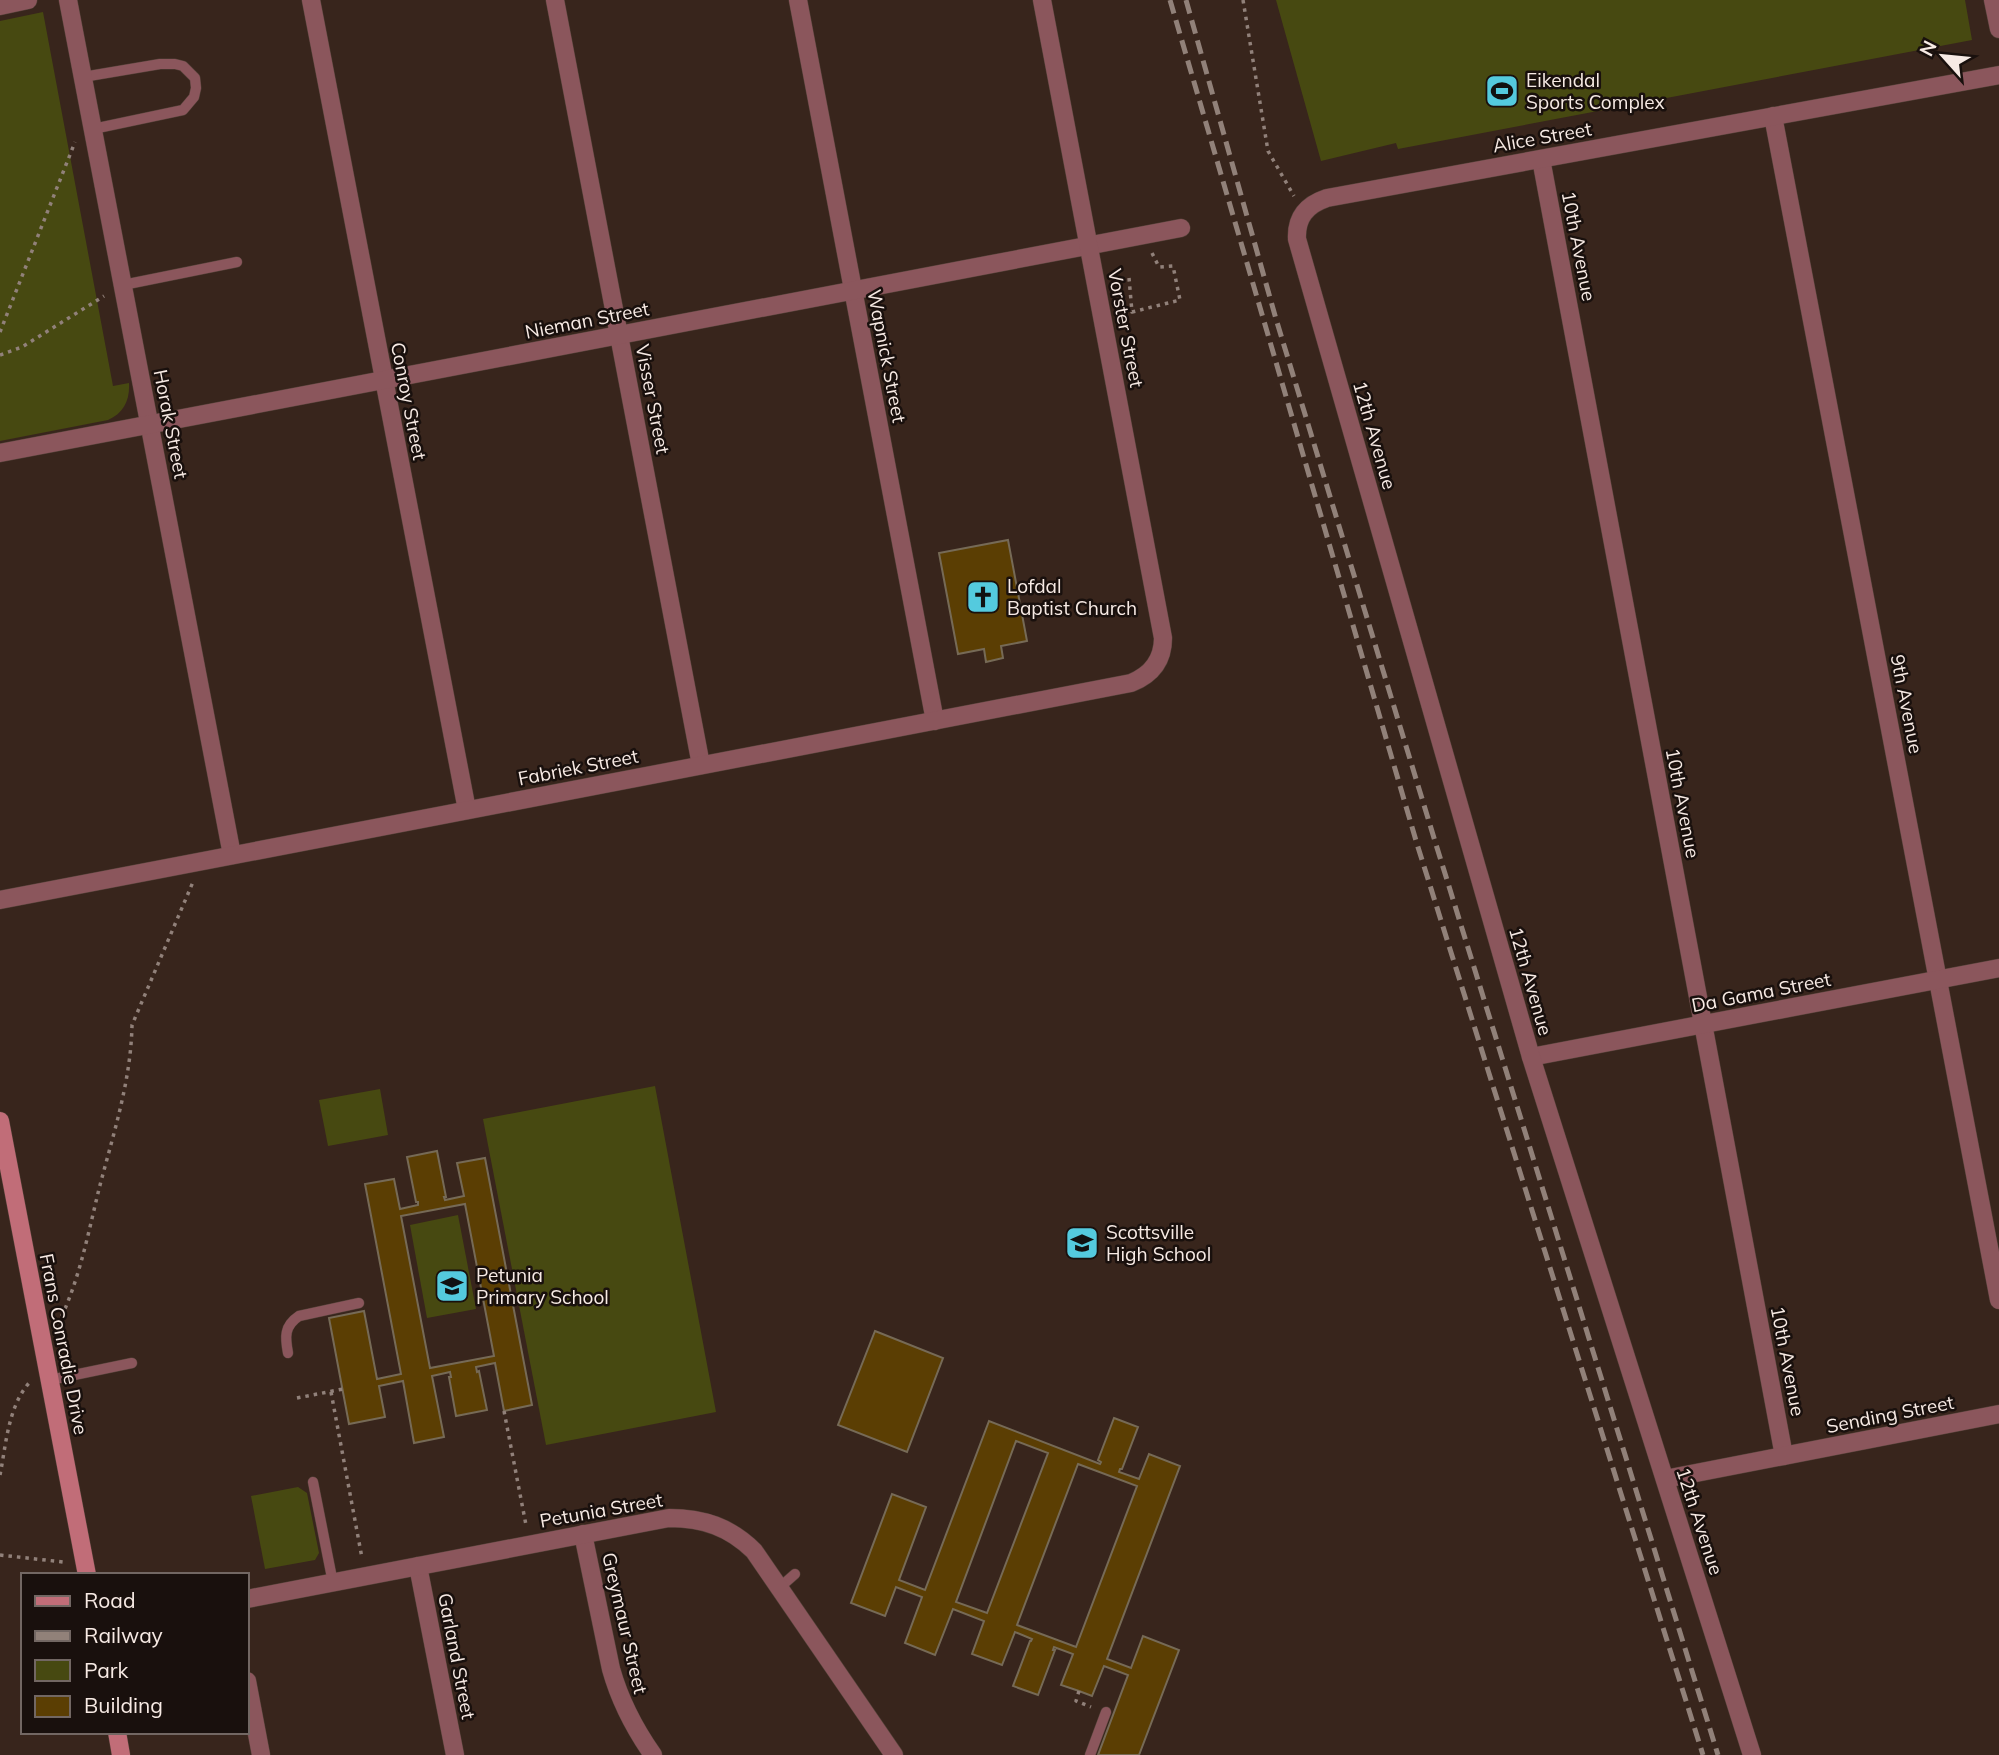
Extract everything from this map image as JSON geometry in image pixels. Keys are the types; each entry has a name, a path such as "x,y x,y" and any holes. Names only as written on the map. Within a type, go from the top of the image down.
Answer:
{"street":[{"path":"0,6 28,0"},
{"name":"Horak Street","path":"68,0 232,855"},
{"name":"Conroy Street","path":"311,0 467,810"},
{"name":"Visser Street","path":"555,0 701,765"},
{"name":"Wapnick Street","path":"798,0 935,720"},
{"name":"Vorster Street","path":"1042,0 1163,638 1157,664"},
{"path":"1993,0 1999,29"},
{"name":"Alice Street","path":"1304,212 1327,198 1999,75"},
{"name":"9th Avenue","path":"1773,116 1999,1300"},
{"name":"10th Avenue","path":"1541,159 1784,1456"},
{"name":"12th Avenue","path":"1304,212 1299,221 1297,239 1531,1057 1752,1755"},
{"name":"Nieman Street","path":"0,453 1181,228"},
{"name":"Fabriek Street","path":"0,900 1131,683 1141,679 1157,664"},
{"name":"Da Gama Street","path":"1531,1057 1999,968"},
{"name":"Frans Conradie Drive","path":"0,1121 86,1573"},
{"name":"Sending Street","path":"1665,1479 1999,1413"},
{"name":"Petunia Street","path":"248,1599 669,1518 704,1520 726,1530 754,1552 894,1755"},
{"name":"Greymaur Street","path":"583,1534 616,1688 633,1726 653,1755"},
{"name":"Garland Street","path":"418,1566 455,1755"},
{"path":"248,1686 261,1755"},
{"path":"117,1734 121,1755"}],"lane":[{"path":"83,77 175,64 183,66 195,78 197,88 194,97 183,110 93,129"},
{"path":"123,285 237,262"},
{"path":"288,1353 285,1334 294,1319 359,1303"},
{"path":"50,1380 132,1363"},
{"path":"313,1482 333,1583"},
{"path":"779,1588 795,1574"},
{"path":"1090,1755 1106,1712"}],"path":[{"path":"1243,0 1268,151 1304,212"},
{"path":"0,332 75,140"},
{"path":"1129,278 1132,312 1180,300 1173,266 1159,267 1145,235"},
{"path":"0,355 22,347 123,285"},
{"path":"57,1326 68,1305 124,1090 132,1043 132,1025 202,861"},
{"path":"0,1475 9,1427 17,1404 29,1383"},
{"path":"297,1398 343,1389"},
{"path":"331,1392 366,1576"},
{"path":"504,1411 530,1545"},
{"path":"0,1555 63,1562"},
{"path":"1079,1691 1076,1701 1106,1712"}],"green space":[{"name":"Eikendal Sports Complex","path":"1276,0 1965,0 1972,40 1398,149 1396,143 1321,161"},
{"path":"43,12 113,386 129,383 129,389 122,410 108,420 0,441 0,21"},
{"path":"655,1086 716,1412 546,1445 483,1119"},
{"path":"380,1089 388,1135 328,1146 319,1100"},
{"path":"458,1215 476,1309 427,1318 410,1225"},
{"path":"298,1487 307,1493 319,1553 315,1560 265,1569 251,1496"}],"building":[{"name":"Lofdal Baptist Church","path":"1008,540 1027,641 1001,646 1003,658 986,662 984,649 958,654 939,553"},
{"path":"437,1151 445,1200 464,1196 457,1163 485,1158 532,1405 504,1411 495,1363 476,1367 487,1410 456,1416 450,1372 432,1376 444,1437 414,1443 403,1381 379,1386 385,1417 349,1424 329,1318 364,1311 377,1379 401,1374 365,1184 394,1179 400,1209 418,1205 407,1157","holes":["465,1204 494,1356 430,1368 401,1216"]},
{"path":"875,1331 943,1358 907,1452 838,1425"},
{"path":"1114,1418 1138,1427 1119,1472 1139,1479 1149,1454 1180,1466 1107,1659 1131,1668 1143,1636 1179,1650 1139,1755 1098,1755 1128,1675 1104,1666 1092,1696 1061,1685 1073,1654 1054,1647 1038,1695 1013,1686 1032,1639 1015,1632 1002,1665 972,1654 984,1621 953,1609 935,1655 905,1643 922,1597 896,1587 885,1616 851,1603 892,1494 926,1507 899,1580 925,1590 989,1421 1100,1464 1098,1460","holes":["1016,1441 1048,1453 987,1613 956,1602","1078,1464 1137,1486 1076,1647 1017,1625"]}],"railway":[{"path":"1170,0 1417,844 1703,1755"},
{"path":"1186,0 1276,319 1718,1755"}],"place":[{"name":"Eikendal Sports Complex","path":"1502,91"},
{"name":"Lofdal Baptist Church","path":"983,597"},
{"name":"Scottsville High School","path":"1082,1243"},
{"name":"Petunia Primary School","path":"452,1286"}]}
